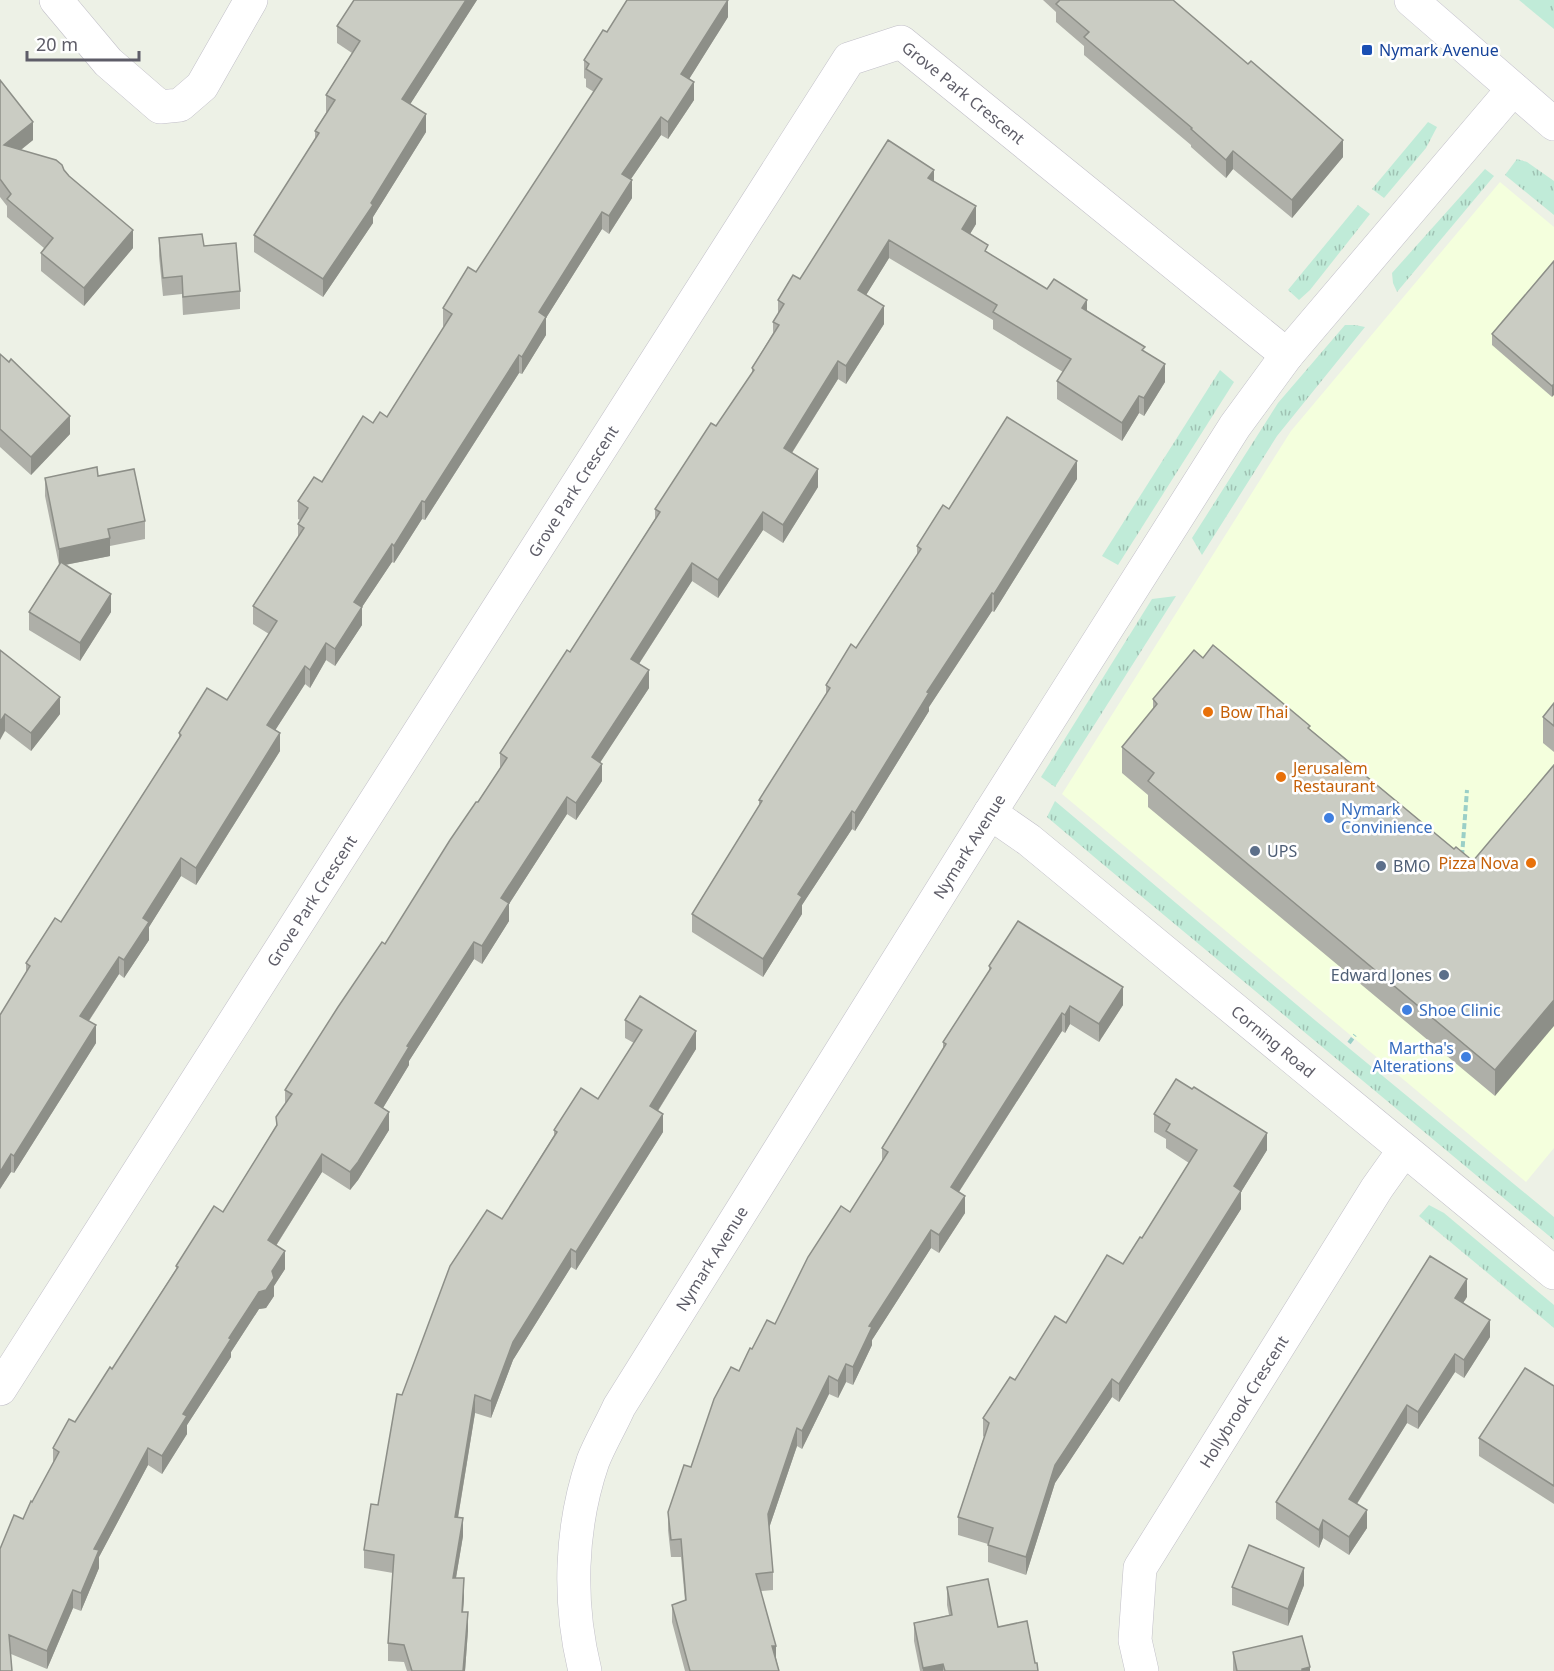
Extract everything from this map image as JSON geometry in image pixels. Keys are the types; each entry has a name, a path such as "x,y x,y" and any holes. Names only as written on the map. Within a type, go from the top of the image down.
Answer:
{"street":[{"path":"56,0 108,62 160,107 180,105 202,86 251,0"},
{"path":"1411,0 1554,124"},
{"name":"Grove Park Crescent","path":"0,1389 849,59 901,42 1287,355"},
{"name":"Nymark Avenue","path":"585,1671 580,1651 573,1584 578,1517 594,1461 619,1407 1235,426 1287,355 1513,90"},
{"name":"Corning Road","path":"990,813 1029,840 1554,1273"},
{"name":"Hollybrook Crescent","path":"1142,1671 1135,1640 1140,1568 1377,1188 1404,1150"}],"path":[{"path":"1462,858 1467,789"},
{"path":"1349,1043 1355,1035"}],"shaded area":[{"path":"1500,182 1554,227 1554,1148 1526,1182 1062,794 1291,431"}],"green space":[{"path":"1519,0 1554,0 1554,29"},
{"path":"1428,122 1437,127 1426,148 1384,198 1372,189"},
{"path":"1517,159 1527,162 1554,181 1554,215 1505,175"},
{"path":"1485,169 1494,176 1397,292 1392,273"},
{"path":"1358,205 1370,214 1310,290 1299,300 1288,290"},
{"path":"1345,325 1365,327 1277,436 1202,555 1192,538 1278,403"},
{"path":"1220,370 1234,382 1118,565 1102,556"},
{"path":"1176,596 1055,787 1041,777 1152,599"},
{"path":"1055,801 1316,1021 1554,1217 1554,1240 1047,817"},
{"path":"1429,1205 1444,1213 1554,1305 1554,1328 1419,1216"}],"building":[{"path":"354,0 466,0 402,99 426,114 371,203 373,205 323,279 254,235 319,133 315,131 335,100 326,95 360,41 337,26"},
{"path":"627,0 728,0 681,74 694,82 668,122 661,117 622,174 632,180 609,216 602,212 539,312 546,317 522,357 519,355 425,502 422,501 394,546 392,544 354,602 362,607 335,649 326,643 310,670 305,666 267,725 280,733 196,868 181,858 143,918 149,922 124,960 119,957 80,1016 96,1025 14,1156 11,1154 0,1172 0,1015 30,966 26,963 55,918 61,922 181,735 179,733 207,688 227,700 277,621 253,606 304,528 298,524 308,508 298,501 314,477 322,482 363,416 373,423 380,412 387,417 452,314 443,308 468,267 476,272 602,79 586,69 589,64 584,60 603,30 607,32"},
{"path":"1060,0 1173,0 1248,64 1251,61 1343,140 1292,200 1233,151 1226,160 1192,128 1084,37 1089,32 1056,4"},
{"path":"0,80 33,122 4,145 56,160 69,176 133,230 84,288 41,253 53,238 7,199 11,194 0,179"},
{"path":"888,140 934,170 928,178 976,206 962,229 988,245 985,251 1047,289 1054,279 1087,300 1082,308 1145,347 1142,350 1165,364 1144,398 1139,396 1122,423 1057,381 1071,359 993,312 997,305 889,240 858,290 884,306 846,366 838,361 784,448 818,469 783,525 763,512 718,580 692,563 631,659 649,670 592,757 602,764 576,803 567,797 501,898 509,903 482,946 474,942 407,1046 409,1047 375,1103 389,1112 358,1162 350,1172 322,1154 268,1240 285,1251 272,1271 274,1278 266,1290 259,1292 229,1338 231,1339 183,1414 187,1416 162,1456 148,1448 94,1549 99,1550 81,1593 73,1590 47,1651 9,1635 12,1671 0,1671 0,1549 14,1515 23,1519 59,1452 53,1448 69,1419 75,1422 110,1367 112,1369 178,1267 176,1266 214,1206 223,1212 277,1125 276,1117 292,1094 285,1090 338,1007 382,942 385,944 450,840 507,758 500,753 567,650 570,652 660,512 655,509 711,423 716,426 754,370 752,368 779,325 773,322 784,304 778,300 793,275 800,279"},
{"path":"202,234 204,246 236,243 240,291 183,297 182,276 163,278 159,238"},
{"path":"1554,261 1554,384 1552,386 1492,334"},
{"path":"0,354 9,362 11,359 70,416 31,457 0,429"},
{"path":"1007,417 1077,461 994,594 992,593 927,692 929,693 855,813 852,811 798,894 802,897 763,959 692,914 762,801 759,800 830,688 826,685 851,644 856,648 921,549 917,546 943,505 949,509"},
{"path":"97,467 98,476 134,469 145,521 108,529 110,538 59,549 45,478"},
{"path":"61,562 111,594 80,643 29,612"},
{"path":"1213,645 1310,726 1308,728 1454,849 1456,847 1473,861 1554,765 1554,1000 1495,1070 1148,781 1154,773 1122,747 1157,704 1153,699 1194,650 1203,658"},
{"path":"0,650 60,697 31,733 5,714 0,722"},
{"path":"1554,703 1554,726 1543,717"},
{"path":"1018,921 1123,987 1099,1024 1070,1006 1065,1015 1062,1013 951,1187 965,1196 939,1235 931,1230 869,1326 872,1327 853,1367 846,1364 838,1381 829,1376 802,1431 797,1428 768,1514 773,1572 756,1574 776,1646 772,1646 779,1671 690,1671 672,1605 686,1600 681,1539 671,1540 668,1512 684,1465 691,1467 714,1399 731,1367 739,1371 767,1320 775,1324 808,1257 841,1206 850,1212 888,1152 882,1148 946,1044 943,1042 991,968 989,966"},
{"path":"640,996 696,1031 650,1106 663,1114 576,1252 571,1249 513,1342 491,1401 475,1395 455,1517 463,1518 453,1578 464,1578 462,1612 468,1612 463,1671 412,1671 404,1645 388,1643 394,1555 364,1550 371,1504 378,1505 397,1394 402,1395 450,1266 487,1210 502,1219 557,1132 554,1130 581,1088 598,1099 642,1030 625,1020"},
{"path":"1176,1079 1192,1089 1194,1087 1267,1133 1234,1186 1241,1191 1119,1384 1112,1379 1055,1465 1026,1557 988,1545 993,1528 958,1517 989,1423 983,1418 1010,1377 1015,1380 1055,1316 1066,1323 1107,1255 1123,1264 1197,1150 1166,1131 1170,1124 1154,1114"},
{"path":"1430,1256 1467,1279 1455,1298 1490,1320 1464,1360 1455,1354 1418,1412 1407,1405 1349,1499 1367,1510 1349,1537 1323,1520 1319,1530 1276,1502"},
{"path":"1525,1368 1554,1386 1554,1486 1479,1438"},
{"path":"1249,1545 1304,1568 1288,1609 1232,1587"},
{"path":"988,1579 998,1627 1027,1621 1038,1671 945,1671 943,1664 923,1668 914,1623 952,1615 947,1587"},
{"path":"1302,1636 1310,1667 1302,1671 1237,1671 1233,1652"}],"place":[{"name":"Nymark Avenue","path":"1367,50"},
{"name":"Bow Thai","path":"1208,712"},
{"name":"Jerusalem Restaurant","path":"1281,777"},
{"name":"Nymark Convinience","path":"1329,818"},
{"name":"UPS","path":"1255,851"},
{"name":"Pizza Nova","path":"1531,863"},
{"name":"BMO","path":"1381,866"},
{"name":"Edward Jones","path":"1444,975"},
{"name":"Shoe Clinic","path":"1407,1010"},
{"name":"Martha's Alterations","path":"1466,1057"}]}
